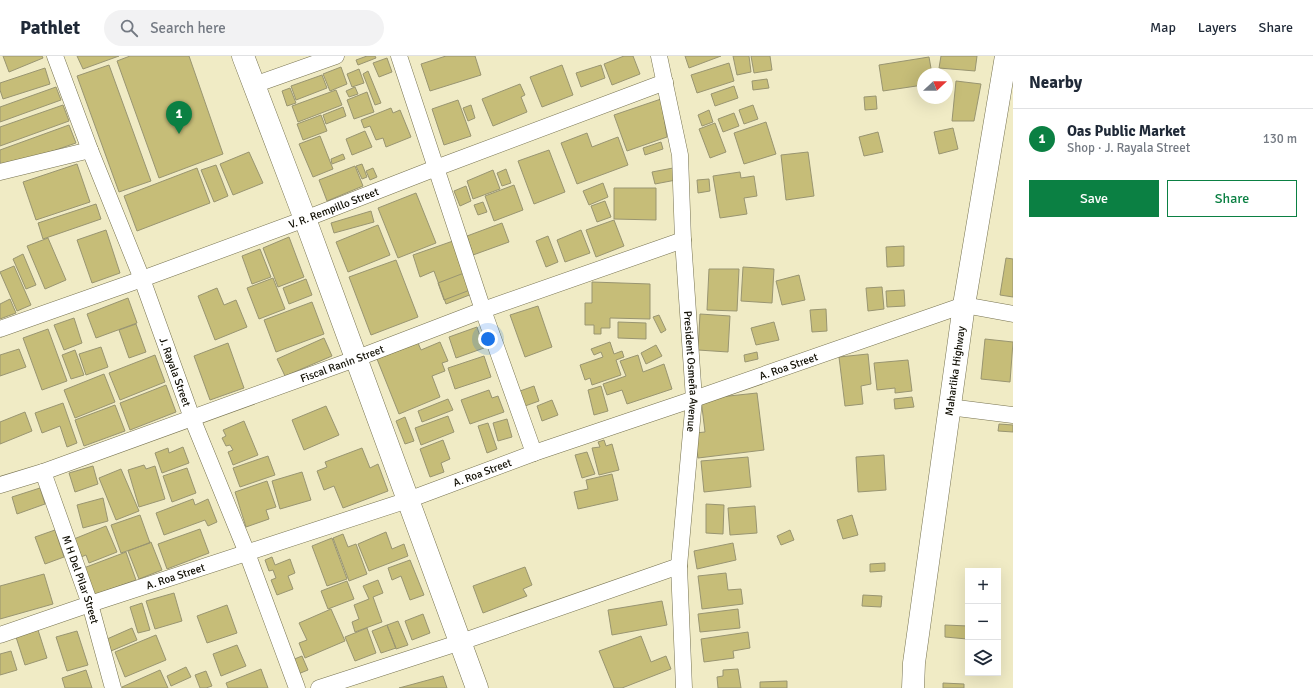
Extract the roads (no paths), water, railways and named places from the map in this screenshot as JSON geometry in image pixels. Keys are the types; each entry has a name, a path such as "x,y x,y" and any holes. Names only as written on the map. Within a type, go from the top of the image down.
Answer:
{"main road":[{"path":"243,56 305,219 355,359 477,688"},
{"name":"Maharlika Highway","path":"913,688 914,662 964,305 1006,56"}],"street":[{"name":"J. Rayala Street","path":"55,56 90,150 142,279 192,418 248,553 297,688"},
{"path":"254,85 336,56"},
{"path":"399,56 483,310 534,453"},
{"name":"President Osmeña Avenue","path":"659,56 680,155 694,399 679,566 684,688"},
{"name":"V. R. Rempillo Street","path":"0,329 305,219 665,82"},
{"path":"0,172 90,150"},
{"name":"Fiscal Ranin Street","path":"0,485 43,472 355,359 483,310 684,240"},
{"path":"964,305 1013,314"},
{"name":"A. Roa Street","path":"0,635 408,500 534,453 964,305"},
{"path":"949,407 1013,415"},
{"name":"M H Del Pilar Street","path":"43,472 90,604 113,688"},
{"path":"320,688 460,642 679,566"}],"place":[{"name":"Oas Public Market","path":"179,134"}]}
